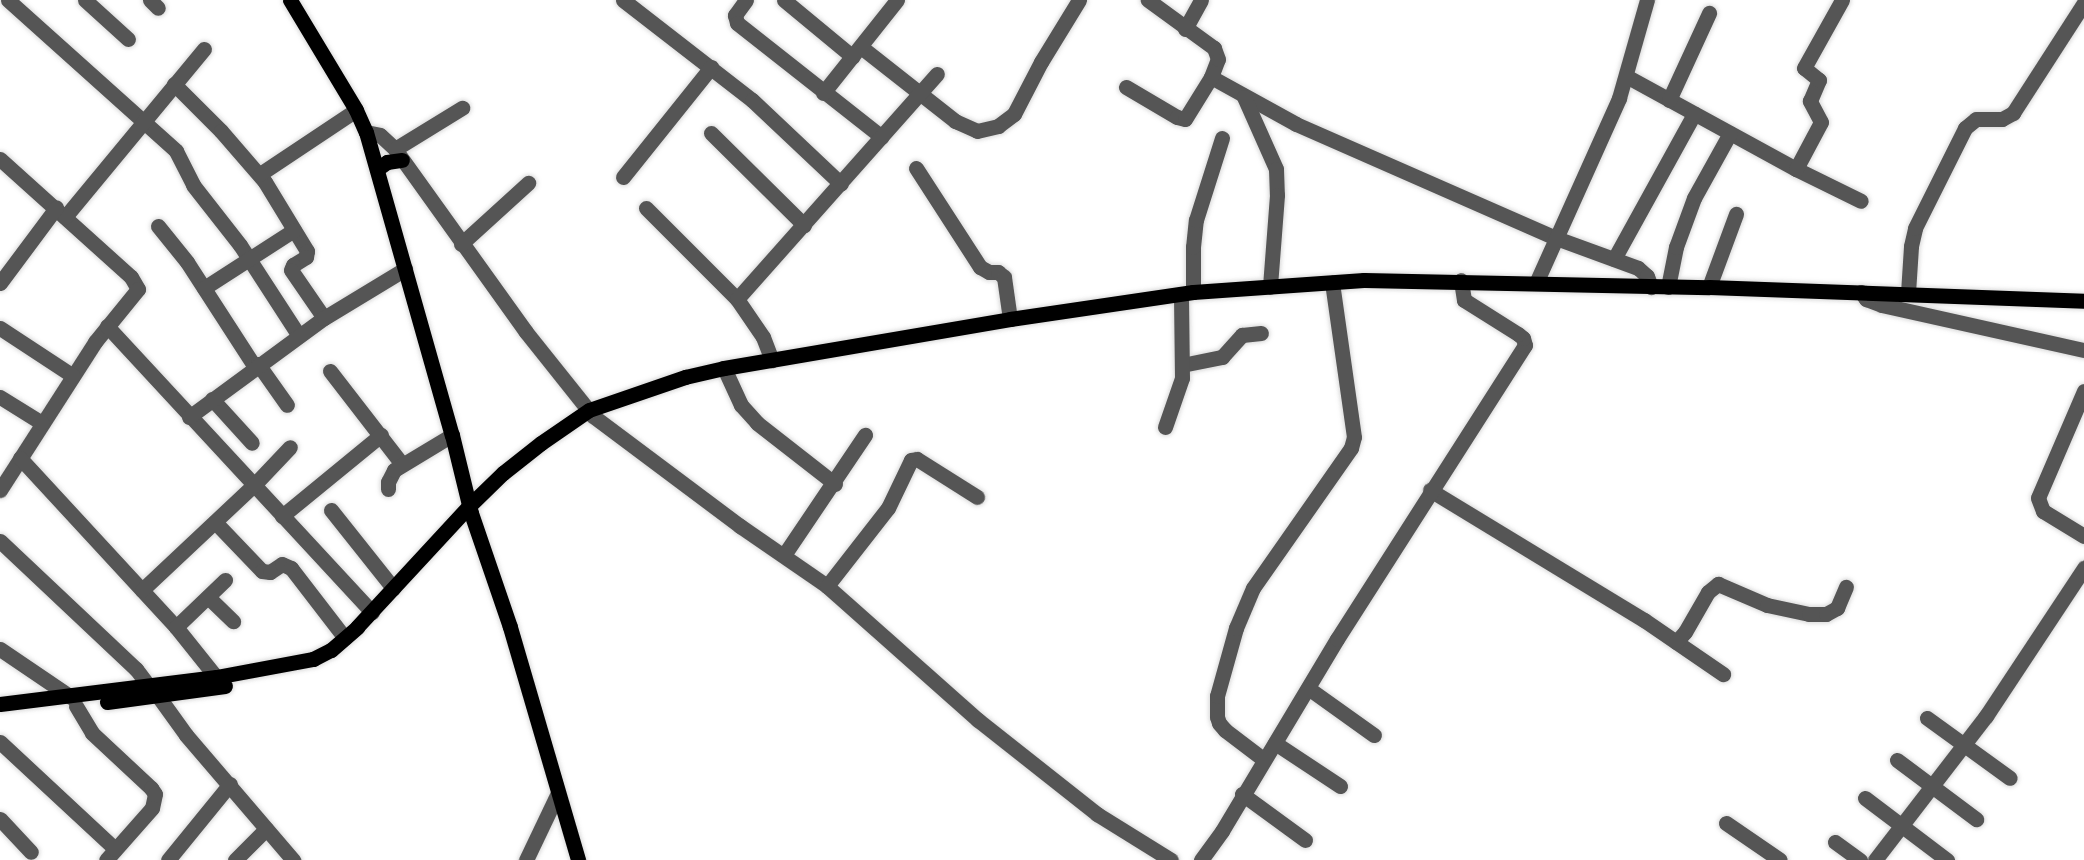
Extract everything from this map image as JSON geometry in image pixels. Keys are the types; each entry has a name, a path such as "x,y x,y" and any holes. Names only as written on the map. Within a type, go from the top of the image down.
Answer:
{"main road":[{"path":"290,0 356,110 366,132 471,509 510,627 557,795 578,860"},
{"path":"377,169 399,154"},
{"path":"154,691 313,659 345,638 471,509 591,413 609,403 685,377 724,368 1010,319 1187,293 1386,279 1908,293 2084,301"},
{"path":"0,714 73,701 286,674 336,656 356,639 412,581 471,509"},
{"path":"0,704 73,701"}],"street":[{"path":"8,0 27,6 142,122 176,152 193,185 249,259 299,336"},
{"path":"85,0 128,39"},
{"path":"623,0 752,100 841,184"},
{"path":"784,0 921,94 955,121 977,131 998,126 1014,114 1041,62 1079,0"},
{"path":"823,93 897,0"},
{"path":"1126,87 1177,117 1185,119 1211,77 1218,59 1217,53 1148,0"},
{"path":"1185,29 1201,0"},
{"path":"1536,283 1611,117 1626,76 1647,0"},
{"path":"1796,169 1821,122 1810,101 1819,80 1804,68 1842,0"},
{"path":"739,2 735,18 737,23 823,93 882,137"},
{"path":"1908,293 1911,246 1915,228 1965,128 1976,118 2002,119 2013,113 2084,3"},
{"path":"1669,100 1709,14"},
{"path":"0,283 204,49"},
{"path":"623,177 711,67"},
{"path":"738,299 937,74"},
{"path":"1626,76 1796,169 1861,201"},
{"path":"1211,77 1244,98 1296,124 1556,238 1644,272 1651,287"},
{"path":"174,84 260,174 308,254 293,265 291,270 324,318"},
{"path":"1244,98 1276,169 1277,195 1270,287"},
{"path":"399,154 462,108"},
{"path":"260,174 356,110"},
{"path":"1614,259 1694,114"},
{"path":"366,132 381,135 399,154 461,244 546,358 591,413 740,526 827,586 1012,748 1118,829 1171,860"},
{"path":"711,133 804,225"},
{"path":"1668,287 1676,247 1694,198 1730,133"},
{"path":"1165,427 1180,388 1187,293 1196,220 1222,138"},
{"path":"0,490 6,468 20,458 107,326 135,294 137,284 60,212 2,164"},
{"path":"916,168 981,267 988,272 998,272 1004,277 1010,319"},
{"path":"461,244 528,183"},
{"path":"646,208 738,299 763,337 772,360"},
{"path":"1709,287 1736,214"},
{"path":"158,226 204,288 256,366 287,405"},
{"path":"204,288 294,230"},
{"path":"189,417 324,318 405,269"},
{"path":"1201,860 1222,831 1263,759 1430,490 1525,345 1523,338 1518,334 1464,300 1461,280"},
{"path":"1263,759 1219,723 1217,696 1236,628 1253,588 1351,448 1354,437 1332,283"},
{"path":"1861,292 1866,299 1882,304 2084,350"},
{"path":"107,326 372,612"},
{"path":"0,328 73,376"},
{"path":"1182,365 1222,357 1242,335 1261,333"},
{"path":"724,368 741,405 757,423 835,484"},
{"path":"330,371 402,464"},
{"path":"2084,392 2038,498 2043,511 2084,536"},
{"path":"0,397 42,423"},
{"path":"212,399 252,443"},
{"path":"282,516 381,435"},
{"path":"388,489 390,476 402,464 452,435"},
{"path":"784,555 835,484 865,435"},
{"path":"142,590 254,485 290,447"},
{"path":"20,458 176,627 216,677"},
{"path":"827,586 888,508 911,460 917,459 977,497"},
{"path":"1430,490 1676,642 1723,674"},
{"path":"331,510 393,588"},
{"path":"215,522 262,571 270,572 282,564 291,568 345,638"},
{"path":"0,541 136,669 186,735 293,860"},
{"path":"1875,860 1986,716 2084,568"},
{"path":"176,627 225,580"},
{"path":"1676,642 1685,632 1708,592 1718,584 1767,605 1809,614 1826,614 1838,608 1846,587"},
{"path":"208,597 233,621"},
{"path":"0,649 73,701 92,733 151,788 155,794 152,807 110,855 0,742"},
{"path":"1308,688 1374,735"},
{"path":"1927,718 2010,778"},
{"path":"1275,743 1340,786"},
{"path":"1897,760 1976,819"},
{"path":"168,860 230,784"},
{"path":"1242,794 1305,840"},
{"path":"529,858 557,795"},
{"path":"1865,798 1947,860"},
{"path":"0,819 31,852"},
{"path":"1726,823 1758,854 1780,860"},
{"path":"235,860 266,829"},
{"path":"1835,842 1860,860"}]}
